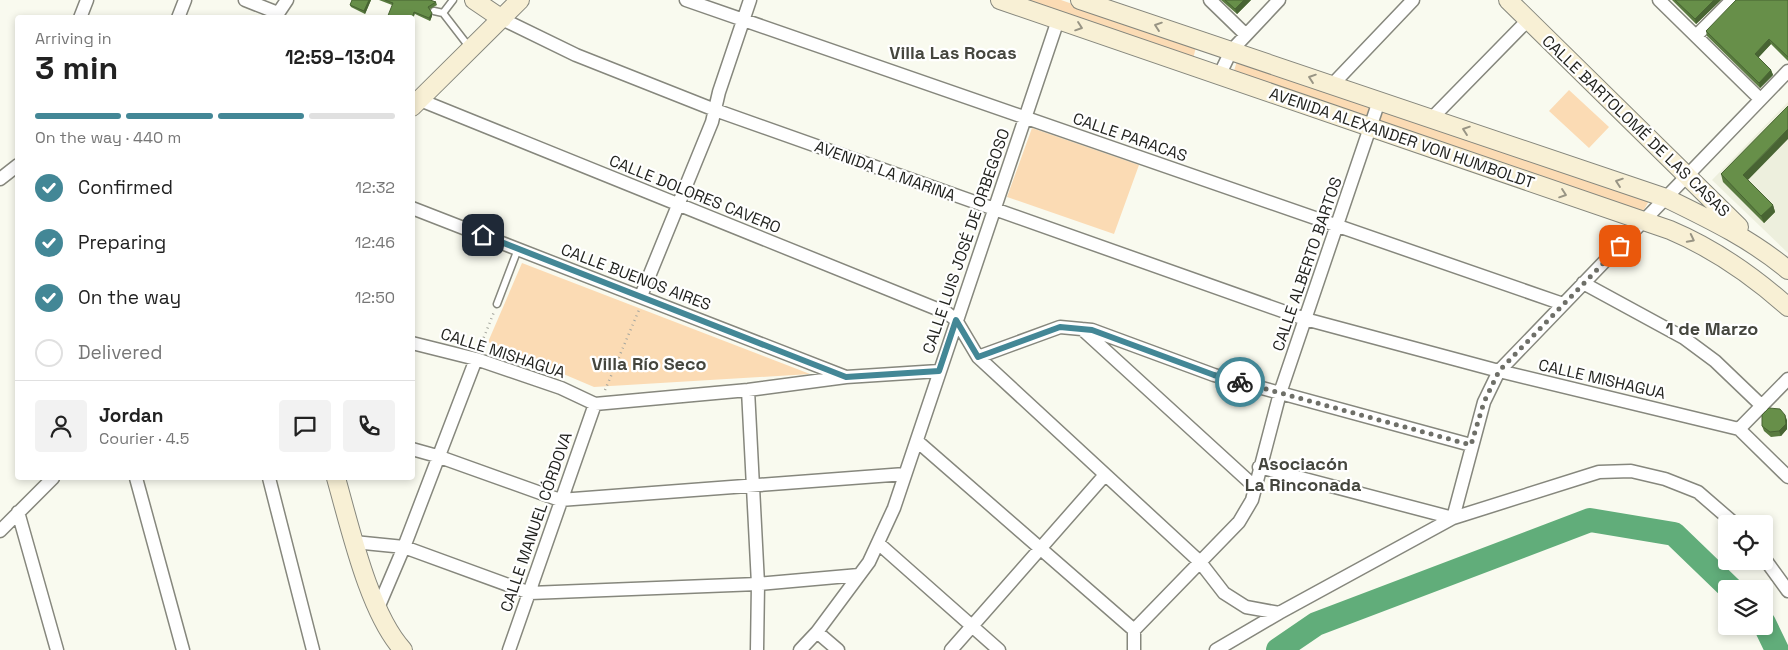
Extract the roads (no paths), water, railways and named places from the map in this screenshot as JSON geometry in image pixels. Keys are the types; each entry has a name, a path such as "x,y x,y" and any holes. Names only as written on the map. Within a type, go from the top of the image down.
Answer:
{"main road":[{"name":"AVENIDA LA MARINA","path":"474,0 502,19"},
{"path":"416,103 520,0"},
{"name":"AVENIDA ALEXANDER VON HUMBOLDT","path":"1000,0 1689,238 1727,259 1758,280 1788,307"},
{"name":"AVENIDA ALEXANDER VON HUMBOLDT","path":"1080,0 1666,198 1729,229 1764,251 1788,270"},
{"name":"CALLE BARTOLOMÉ DE LAS CASAS","path":"1508,0 1764,251"},
{"path":"337,480 354,542 378,608 398,647"}],"street":[{"path":"81,15 87,0"},
{"path":"179,15 185,0"},
{"path":"245,0 277,15 287,0"},
{"name":"CALLE PARACAS","path":"686,0 1563,304"},
{"path":"641,296 715,110 750,0"},
{"path":"1210,0 1246,35"},
{"path":"1219,76 1231,51 1279,0"},
{"path":"1332,85 1413,0"},
{"path":"1659,0 1760,100"},
{"path":"1696,36 1732,0"},
{"name":"AVENIDA LA MARINA","path":"502,19 576,55 715,110 1306,319"},
{"name":"CALLE LUIS JOSÉ DE ORBEGOSO","path":"800,650 817,632 869,562 878,543 917,441 1058,20"},
{"path":"1431,119 1528,20"},
{"path":"1453,518 1484,402 1499,371 1645,222 1686,176 1788,71"},
{"name":"CALLE ALBERTO BARTOS","path":"1134,630 1239,522 1252,500 1259,467 1280,393 1379,101"},
{"name":"CALLE DOLORES CAVERO","path":"416,103 678,205 947,313 956,320"},
{"path":"0,180 15,168"},
{"name":"CALLE BUENOS AIRES","path":"415,209 846,377"},
{"path":"1583,284 1684,338 1715,361 1762,406"},
{"name":"CALLE MISHAGUA","path":"1306,319 1499,371 1739,429"},
{"path":"956,320 978,357 1104,476 1200,562 1224,592 1246,607 1278,613"},
{"path":"978,357 1060,327 1092,330 1214,375 1471,445"},
{"path":"1082,329 1255,487"},
{"name":"CALLE MISHAGUA","path":"415,344 476,359 560,388 595,404 748,390 846,377 939,371"},
{"path":"378,608 476,359"},
{"path":"1788,380 1739,429 1788,477"},
{"path":"748,390 758,584 757,650"},
{"name":"CALLE MANUEL CÓRDOVA","path":"509,650 595,404"},
{"path":"917,441 1039,550 1134,630 1134,650"},
{"path":"415,451 437,456 560,500 905,474"},
{"path":"1259,467 1453,518"},
{"path":"1216,650 1278,613 1453,518 1599,472 1631,471 1665,479 1698,492 1725,515"},
{"path":"951,650 1104,476"},
{"path":"1,528 51,480"},
{"path":"137,480 183,650"},
{"path":"270,480 314,650"},
{"path":"18,512 57,650"},
{"path":"354,542 404,546 530,593 758,584 859,575"},
{"path":"878,543 999,650"},
{"path":"1773,570 1788,591"},
{"path":"817,632 838,650"}],"lane":[{"path":"444,13 453,0"},
{"path":"434,11 444,13 471,49"},
{"path":"497,304 518,249"}],"waterway":[{"path":"1278,650 1316,624 1590,520 1674,534 1722,580"},
{"path":"1770,635 1777,650"}],"district":[{"name":"Villa Las Rocas","path":"953,52"},
{"name":"1 de Marzo","path":"1712,328"},
{"name":"Villa Río Seco","path":"649,363"},
{"name":"Asociacón La Rinconada","path":"1303,473"}]}
